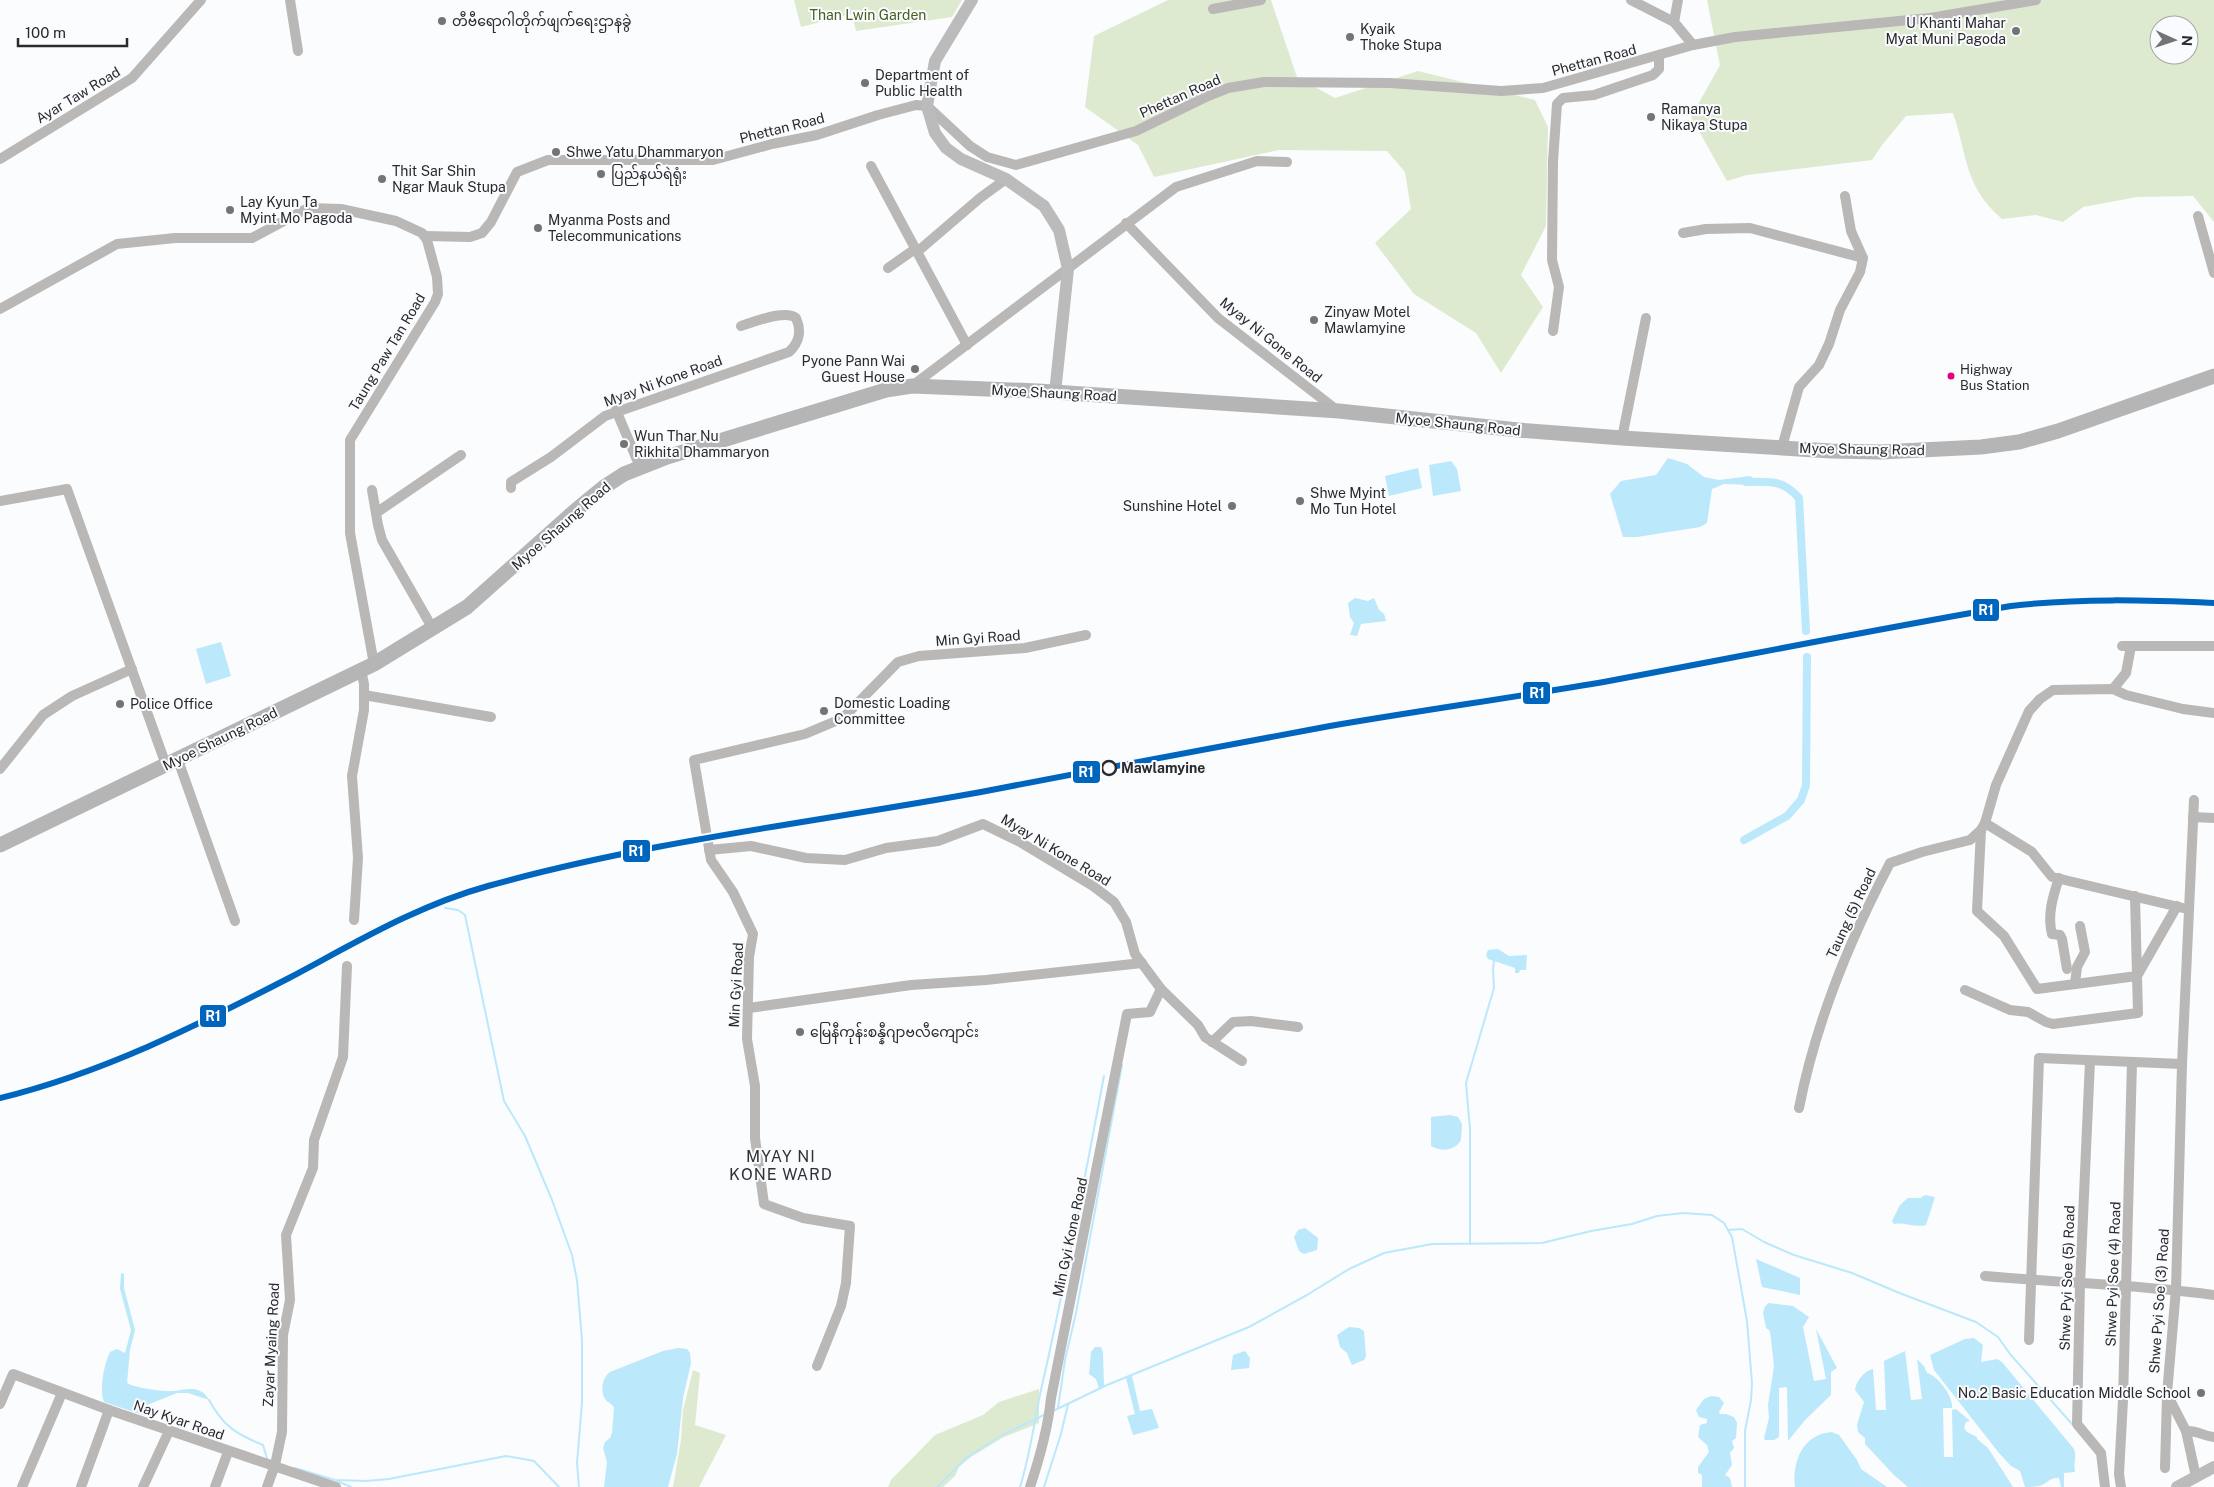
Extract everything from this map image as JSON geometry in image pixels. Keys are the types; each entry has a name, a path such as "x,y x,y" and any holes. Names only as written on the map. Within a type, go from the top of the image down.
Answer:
{"highway":[{"name":"Myoe Shaung Road","path":"0,845 368,667 433,629 467,607 604,487 624,474 640,467 886,390 912,386 1055,393 1339,411 1518,430 1622,438 1831,451 1881,452 1981,447 2019,442 2052,433 2214,376"}],"main road":[{"path":"972,0 935,61 927,106 935,132 946,148 961,159 1006,180 1044,206 1059,230 1068,269 1055,393"},
{"path":"2177,1487 2214,1467"}],"street":[{"name":"Ayar Taw Road","path":"0,159 132,78 200,0"},
{"path":"290,0 298,51"},
{"path":"1213,9 1261,0"},
{"path":"1631,0 1674,22 1693,45"},
{"path":"1674,22 1678,0"},
{"name":"Phettan Road","path":"425,236 470,237 482,233 491,222 518,172 548,160 713,160 772,144 817,135 878,115 916,106 927,106 970,146 987,157 1016,165 1136,131 1228,88 1264,82 1390,83 1501,91 1529,90 1555,85 1693,45 1763,33 1930,18 2036,0"},
{"path":"1557,104 1563,98 1594,95 1654,75 1659,69 1659,56"},
{"path":"1554,331 1558,287 1552,260 1557,104 1555,85"},
{"path":"912,386 1176,187 1257,160 1287,162"},
{"path":"870,166 966,345"},
{"path":"888,268 916,250 980,198 1006,180"},
{"path":"1782,447 1799,386 1819,364 1829,344 1840,310 1860,272 1863,258 1851,231 1845,196"},
{"path":"0,309 117,244 176,238 252,238 308,208 341,209 396,221 417,229 425,236"},
{"path":"2198,216 2214,273"},
{"name":"Myay Ni Gone Road","path":"1126,223 1218,318 1339,411"},
{"path":"1683,233 1706,229 1750,228 1863,258"},
{"name":"Taung Paw Tan Road","path":"354,920 358,858 352,776 368,667 350,533 350,440 435,302 438,294 437,277 425,236"},
{"path":"640,467 616,410 789,352 796,344 800,330 796,318 790,315 773,316 741,326"},
{"path":"1622,438 1646,318"},
{"name":"Myay Ni Kone Road","path":"511,488 511,482 551,457 605,416 616,410"},
{"path":"376,513 461,455"},
{"path":"0,501 67,489 132,669 172,762 235,920"},
{"path":"372,490 382,540 433,629"},
{"name":"Min Gyi Road","path":"817,1366 841,1306 846,1283 850,1226 803,1218 764,1204 755,1138 755,1086 747,1039 750,957 753,934 733,892 711,860 694,760 805,734 843,718 898,662 919,656 1026,648 1086,635"},
{"path":"2113,689 2126,673 2126,646 2183,644 2214,646"},
{"path":"0,769 43,715 72,696 132,669"},
{"path":"2137,976 2036,989 2004,936 1977,911 1983,826 1996,785 2029,711 2040,699 2053,690 2113,689 2126,695 2214,713"},
{"path":"364,695 491,717"},
{"name":"Shwe Pyi Soe (3) Road","path":"2194,800 2182,1064 2176,1289 2167,1394 2186,1431 2196,1477"},
{"path":"2193,817 2214,818"},
{"name":"Myay Ni Kone Road","path":"709,850 751,846 806,858 845,860 886,848 938,841 983,824 1020,842 1093,886 1114,902 1126,922 1135,954 1161,989 1198,1025 1205,1037 1242,1061"},
{"path":"1983,826 2032,852 2052,877 2188,909"},
{"name":"Taung (5) Road","path":"1799,1108 1808,1063 1830,992 1870,900 1890,863 1922,852 1970,840 1983,826"},
{"path":"2059,878 2052,901 2051,928 2052,934 2060,935 2062,938 2068,969"},
{"path":"1964,990 2010,1010 2028,1012 2053,1024 2138,1013 2135,896"},
{"path":"2137,976 2176,906"},
{"path":"2075,984 2076,967 2085,952 2080,926"},
{"path":"749,1008 911,985 986,980 1142,963"},
{"name":"Zayar Myaing Road","path":"267,1487 275,1466 282,1432 283,1335 290,1300 286,1235 313,1168 314,1140 343,1057 347,966"},
{"path":"1030,1487 1044,1445 1051,1398 1127,1014 1150,1012 1161,989"},
{"path":"1212,1042 1233,1022 1251,1021 1298,1027"},
{"path":"2029,1340 2039,1058 2182,1064"},
{"name":"Shwe Pyi Soe (5) Road","path":"2090,1061 2080,1284 2077,1424 2101,1453 2105,1487"},
{"name":"Shwe Pyi Soe (4) Road","path":"2121,1487 2119,1474 2123,1400 2132,1062"},
{"path":"1985,1276 2080,1284 2176,1289 2214,1295"},
{"name":"Nay Kyar Road","path":"0,1404 14,1374 109,1410 329,1486"},
{"path":"22,1487 62,1393"},
{"path":"2165,1468 2167,1394"},
{"path":"81,1487 109,1410"},
{"path":"2186,1431 2195,1430 2205,1436 2214,1437"},
{"path":"143,1487 169,1431"},
{"path":"215,1487 228,1452"}],"green space":[{"name":"Than Lwin Garden","path":"794,0 962,0 952,17 856,31 852,14 801,27"},
{"path":"1168,0 1271,0 1297,77 1335,98 1418,71 1535,100 1548,127 1546,226 1521,275 1543,307 1501,373 1476,333 1414,294 1375,243 1411,209 1405,172 1387,151 1279,150 1154,177 1138,145 1085,107 1094,36"},
{"path":"1707,0 2214,0 2214,222 2193,196 2137,197 2083,207 2063,222 2036,215 2002,219 1980,195 1974,183 1953,113 1906,116 1872,160 1747,175 1727,181 1691,117 1720,65"},
{"path":"693,1370 700,1373 695,1425 726,1435 699,1487 673,1487 681,1440 683,1410"},
{"path":"1039,1389 1039,1423 1002,1438 971,1457 959,1467 955,1476 943,1487 888,1487 891,1480 935,1435 983,1415 999,1402"}],"water":[{"path":"1668,458 1687,464 1704,477 1719,480 1750,476 1757,480 1756,485 1724,484 1712,489 1707,523 1700,527 1637,537 1623,537 1610,494 1621,481 1656,475"},
{"path":"1451,461 1457,469 1461,491 1433,496 1429,465"},
{"path":"1418,468 1422,488 1389,496 1385,476"},
{"path":"1355,598 1368,601 1374,598 1386,621 1361,624 1357,636 1350,635 1354,623 1350,617 1348,603"},
{"path":"221,642 231,676 206,684 196,649"},
{"path":"1498,949 1509,956 1527,955 1526,970 1520,970 1519,973 1515,973 1515,968 1488,959 1486,955 1488,950"},
{"path":"1450,1115 1458,1117 1462,1124 1461,1140 1452,1148 1443,1150 1431,1146 1431,1117"},
{"path":"1925,1195 1935,1197 1926,1225 1894,1224 1892,1221 1900,1205 1908,1198 1920,1198"},
{"path":"1305,1228 1318,1238 1317,1250 1304,1254 1299,1251 1294,1237 1298,1230"},
{"path":"1756,1259 1800,1278 1800,1295 1762,1287"},
{"path":"121,1273 124,1274 124,1288 135,1330 130,1350 127,1383 157,1390 193,1389 201,1392 209,1400 188,1393 177,1393 147,1405 144,1408 148,1414 146,1416 104,1402 102,1384 108,1357 110,1352 117,1349 125,1353 131,1330 120,1289"},
{"path":"1769,1303 1793,1306 1809,1317 1803,1327 1814,1381 1826,1379 1816,1329 1837,1368 1831,1372 1831,1395 1805,1420 1788,1441 1787,1387 1779,1388 1779,1437 1774,1440 1765,1440 1764,1438 1769,1418 1768,1405 1774,1366 1770,1331 1766,1328 1763,1314 1764,1308"},
{"path":"1349,1327 1359,1328 1364,1331 1366,1356 1364,1360 1352,1365 1347,1353 1340,1347 1337,1335"},
{"path":"1974,1338 1983,1345 1981,1362 1997,1359 2002,1362 2074,1449 2075,1472 2064,1473 2064,1487 2061,1487 2059,1478 2056,1478 2039,1486 2025,1487 2020,1471 2011,1466 1999,1453 1934,1370 1930,1355 1965,1339"},
{"path":"1095,1347 1101,1347 1103,1352 1104,1387 1099,1389 1096,1379 1089,1374 1091,1352"},
{"path":"678,1348 687,1349 690,1353 691,1363 683,1398 677,1454 668,1487 604,1487 607,1462 603,1448 612,1433 614,1408 603,1396 602,1388 605,1377 610,1372 663,1351"},
{"path":"1245,1351 1250,1358 1249,1368 1231,1370 1233,1355"},
{"path":"1905,1351 1911,1400 1922,1399 1917,1359 1924,1366 1927,1373 1940,1382 1952,1403 1952,1408 1943,1408 1944,1457 1953,1457 1952,1410 1956,1409 1970,1421 1966,1422 1964,1428 1988,1448 2013,1487 1908,1487 1865,1444 1865,1438 1858,1432 1857,1425 1864,1402 1855,1390 1857,1383 1864,1374 1873,1369 1876,1410 1886,1410 1884,1361"},
{"path":"1132,1376 1140,1411 1152,1409 1159,1428 1133,1435 1127,1416 1135,1414 1126,1378"},
{"path":"1711,1396 1719,1397 1724,1403 1719,1412 1720,1414 1734,1417 1737,1423 1736,1438 1732,1441 1734,1448 1730,1453 1732,1465 1725,1475 1730,1478 1732,1487 1702,1487 1702,1475 1698,1473 1698,1467 1709,1452 1707,1445 1698,1437 1700,1425 1707,1423 1707,1419 1699,1417 1696,1410 1704,1399"},
{"path":"1832,1432 1839,1435 1857,1460 1861,1469 1887,1487 1795,1487 1795,1468 1802,1450 1814,1438"}],"waterway":[{"path":"1746,482 1775,483 1787,487 1799,498 1806,631"},
{"path":"1744,840 1787,816 1801,800 1806,785 1807,657"},
{"path":"445,908 458,910 465,915 504,1101 525,1136 552,1200 572,1255 577,1280 582,1340 582,1403 577,1463 579,1487"},
{"path":"1470,1244 1470,1129 1466,1083 1494,988 1494,961"},
{"path":"1058,1408 1065,1360 1076,1313 1122,1065"},
{"path":"1020,1487 1066,1273 1104,1076"},
{"path":"1053,1411 1107,1385 1249,1327 1349,1269 1384,1253 1432,1244 1542,1243 1591,1231 1632,1224 1657,1216 1683,1213 1712,1215 1724,1223 1732,1237 1747,1321 1752,1383 1745,1431 1745,1487"},
{"path":"1728,1230 1742,1229 1764,1242 1794,1255 1852,1273 1976,1322 1998,1337 2010,1354 2072,1424"},
{"path":"209,1400 225,1423 238,1433 263,1445 267,1458"},
{"path":"1044,1487 1061,1434 1068,1404"},
{"path":"937,1487 966,1458 1002,1435 1044,1415"},
{"path":"295,1468 335,1480 366,1481 389,1479 506,1456 534,1461 559,1487"},
{"path":"337,1481 351,1487"}],"transit line":[{"name":"R1","path":"0,1098 38,1088 148,1047 289,978 386,926 436,904 461,894 549,870 671,844 981,792 1330,726 1609,681 2011,606 2087,601 2214,603"}],"place":[{"name":"တီဗီရောဂါတိုက်ဖျက်ရေးဌာနခွဲ","path":"442,21"},
{"name":"U Khanti Mahar Myat Muni Pagoda","path":"2016,31"},
{"name":"Kyaik Thoke Stupa","path":"1350,37"},
{"name":"Department of Public Health","path":"865,83"},
{"name":"Ramanya Nikaya Stupa","path":"1651,117"},
{"name":"Shwe Yatu Dhammaryon","path":"556,152"},
{"name":"ပြည်နယ်ရဲရုံး","path":"601,174"},
{"name":"Thit Sar Shin Ngar Mauk Stupa","path":"382,179"},
{"name":"Lay Kyun Ta Myint Mo Pagoda","path":"230,210"},
{"name":"Myanma Posts and Telecommunications","path":"538,228"},
{"name":"Zinyaw Motel Mawlamyine","path":"1314,320"},
{"name":"Pyone Pann Wai Guest House","path":"915,369"},
{"name":"Highway Bus Station","path":"1951,376"},
{"name":"Wun Thar Nu Rikhita Dhammaryon","path":"624,444"},
{"name":"Shwe Myint Mo Tun Hotel","path":"1300,501"},
{"name":"Sunshine Hotel","path":"1232,506"},
{"name":"Police Office","path":"120,704"},
{"name":"Domestic Loading Committee","path":"824,711"},
{"name":"Mawlamyine","path":"1109,768"},
{"name":"မြေနီကုန်းစန္နီဂျာဗလီကျောင်း","path":"800,1032"},
{"name":"No.2 Basic Education Middle School","path":"2201,1393"}],"district":[{"name":"MYAY NI KONE WARD","path":"781,1165"}]}
